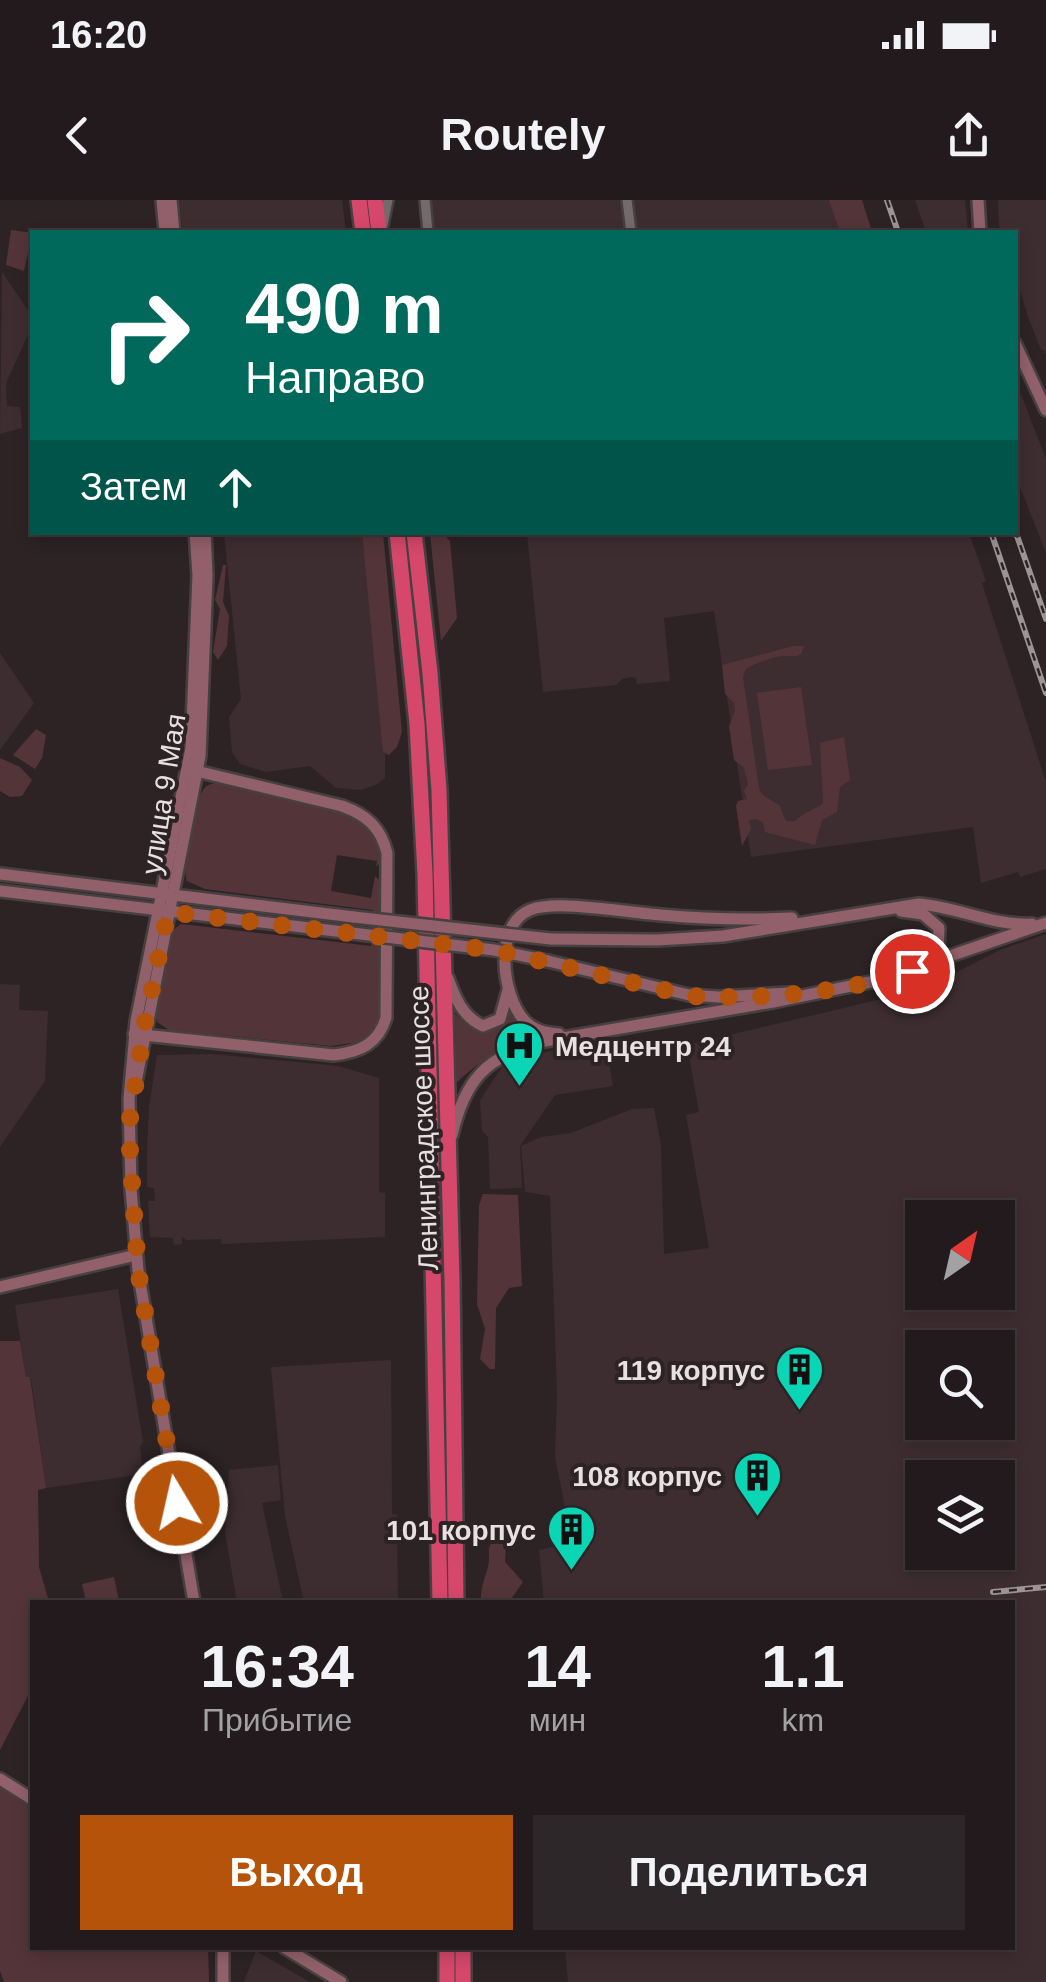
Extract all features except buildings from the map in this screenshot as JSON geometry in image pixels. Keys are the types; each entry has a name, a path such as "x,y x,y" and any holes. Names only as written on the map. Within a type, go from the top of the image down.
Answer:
{"highway":[{"path":"359,200 363,230"},
{"path":"375,200 380,230"},
{"name":"Ленинградское шоссе","path":"397,535 417,724 424,858 440,1600"},
{"name":"Ленинградское шоссе","path":"414,535 434,717 448,1154 456,1600"},
{"path":"446,1950 447,1982"},
{"path":"463,1950 463,1982"}],"street":[{"path":"162,200 165,230"},
{"path":"171,200 174,230"},
{"path":"380,230 388,200"},
{"path":"424,200 428,230"},
{"path":"627,200 631,230"},
{"path":"978,200 980,230"},
{"path":"1018,350 1046,410"},
{"name":"улица 9 Мая","path":"192,770 195,535"},
{"name":"улица 9 Мая","path":"194,1600 136,1255 130,1119 139,1035 192,770 205,648 205,535"},
{"path":"139,1035 334,1055 350,1053 374,1041 386,1018 386,854 378,830 362,815 342,806 192,770"},
{"path":"0,874 550,939 723,936 872,910 934,905 1009,924 1046,923"},
{"path":"0,892 494,950 690,996 820,990"},
{"path":"442,960 461,1008 482,1026 500,1019 508,986 506,949 512,925 524,913 544,906 763,920 826,917"},
{"path":"872,910 914,912 936,922 941,936 938,952 912,971"},
{"path":"448,1154 464,1096 486,1067 510,1050 773,1002 912,971 1046,923"},
{"path":"508,986 527,1024 542,1032 574,1036"},
{"path":"0,1287 136,1255"},
{"path":"0,1780 30,1797"},
{"path":"223,1950 223,1982"},
{"path":"287,1950 341,1982"}],"shaded area":[{"path":"179,200 342,200 346,230 183,230"},
{"path":"431,200 834,200 844,230 435,230"},
{"path":"829,200 862,200 871,230 839,230"},
{"path":"915,200 965,200 968,230 925,230"},
{"path":"998,200 1046,200 1046,354 1041,350 1018,284 1018,230 1000,230"},
{"path":"11,230 30,233 24,271 6,265"},
{"path":"2,272 30,313 30,330 6,383 7,406 20,407 22,428 0,434"},
{"path":"1018,387 1046,459 1046,553 1018,482"},
{"path":"224,535 362,535 385,778 361,790 336,788 310,766 266,772 240,764 232,752 229,717 241,699"},
{"path":"362,535 383,535 402,732 397,747 389,755 383,752"},
{"path":"430,535 444,535 450,541 457,618 441,641"},
{"path":"527,535 970,535 1046,782 1046,869 981,883 973,827 751,857 714,611 664,618 670,681 637,684 632,677 616,685 543,692"},
{"path":"223,565 223,602 229,616 227,646 218,660 213,652 220,609 215,600"},
{"path":"804,646 801,654 761,662 746,669 743,677 759,789 779,805 786,821 795,821 823,803 820,743 844,737 850,780 840,787 837,812 822,820 815,845 765,832 763,823 757,819 749,820 751,829 742,846 736,806 738,801 747,799 744,791 748,784 744,768 734,760 729,726 734,703 725,694 722,665"},
{"path":"0,653 34,703 0,750"},
{"path":"801,687 812,765 768,770 757,693"},
{"path":"36,729 46,735 42,758 35,769 13,755"},
{"path":"0,758 20,767 32,780 22,796 10,797 0,791"},
{"path":"215,783 348,814 375,838 382,861 376,867 377,861 337,855 331,891 371,898 375,876 382,882 382,1007 376,1028 365,1041 331,1046 169,1030 157,1022 155,1012 173,930 181,924 371,946 373,910 205,889 187,881 187,850 195,810 203,790"},
{"path":"1046,934 1046,1982 568,1982 565,1950 1015,1950 1015,1600 544,1600 539,1550 572,1543 555,1457 557,1393 550,1196 525,1192 521,1146 541,1137 571,1133 632,1109 654,1108 661,1145 664,1254 709,1248 686,1115 699,1112 687,1045 924,989 1000,950"},
{"path":"0,984 20,985 19,1010 48,1011 45,1081 0,1147"},
{"path":"513,1008 537,1037 493,1054 456,1083 455,1014 471,1026 489,1029 502,1026"},
{"path":"606,1042 613,1086 555,1095 520,1146 522,1188 490,1189 488,1137 482,1131 480,1100 502,1067 510,1058"},
{"path":"212,1054 338,1066 379,1078 379,1192 385,1193 385,1237 222,1244 221,1239 186,1240 182,1236 182,1244 174,1245 173,1238 150,1237 148,1201 155,1201 154,1188 147,1187 147,1151 157,1055"},
{"path":"483,1194 518,1195 522,1286 509,1288 496,1308 495,1369 480,1359 485,1329 477,1304 479,1205"},
{"path":"118,1289 143,1442 143,1474 46,1488 31,1378 26,1377 15,1305"},
{"path":"0,1341 20,1341 26,1377 30,1377 46,1488 38,1490 39,1567 48,1600 30,1600 30,1692 0,1750"},
{"path":"391,1360 392,1514 397,1515 398,1600 304,1600 285,1516 271,1367"},
{"path":"278,1465 281,1500 262,1503 283,1600 237,1600 225,1532 229,1470"},
{"path":"491,1543 506,1544 505,1562 523,1582 510,1600 481,1600"},
{"path":"114,1577 119,1600 86,1600 82,1584"},
{"path":"0,1788 30,1806 30,1950 208,1950 209,1982 4,1982 0,1971"},
{"path":"256,1951 310,1982 244,1982"}],"railway":[{"path":"887,200 897,230"},
{"path":"992,535 1046,693"},
{"path":"1017,535 1046,619"},
{"path":"993,1592 1046,1587"}],"place":[{"name":"Медцентр 24","path":"520,1088"},
{"name":"119 корпус","path":"800,1412"},
{"name":"108 корпус","path":"757,1518"},
{"name":"101 корпус","path":"571,1572"}],"route":[{"path":"177,1503 138,1270 130,1152 130,1119 145,1023 168,912 494,950 690,996 820,990 912,971"}]}
